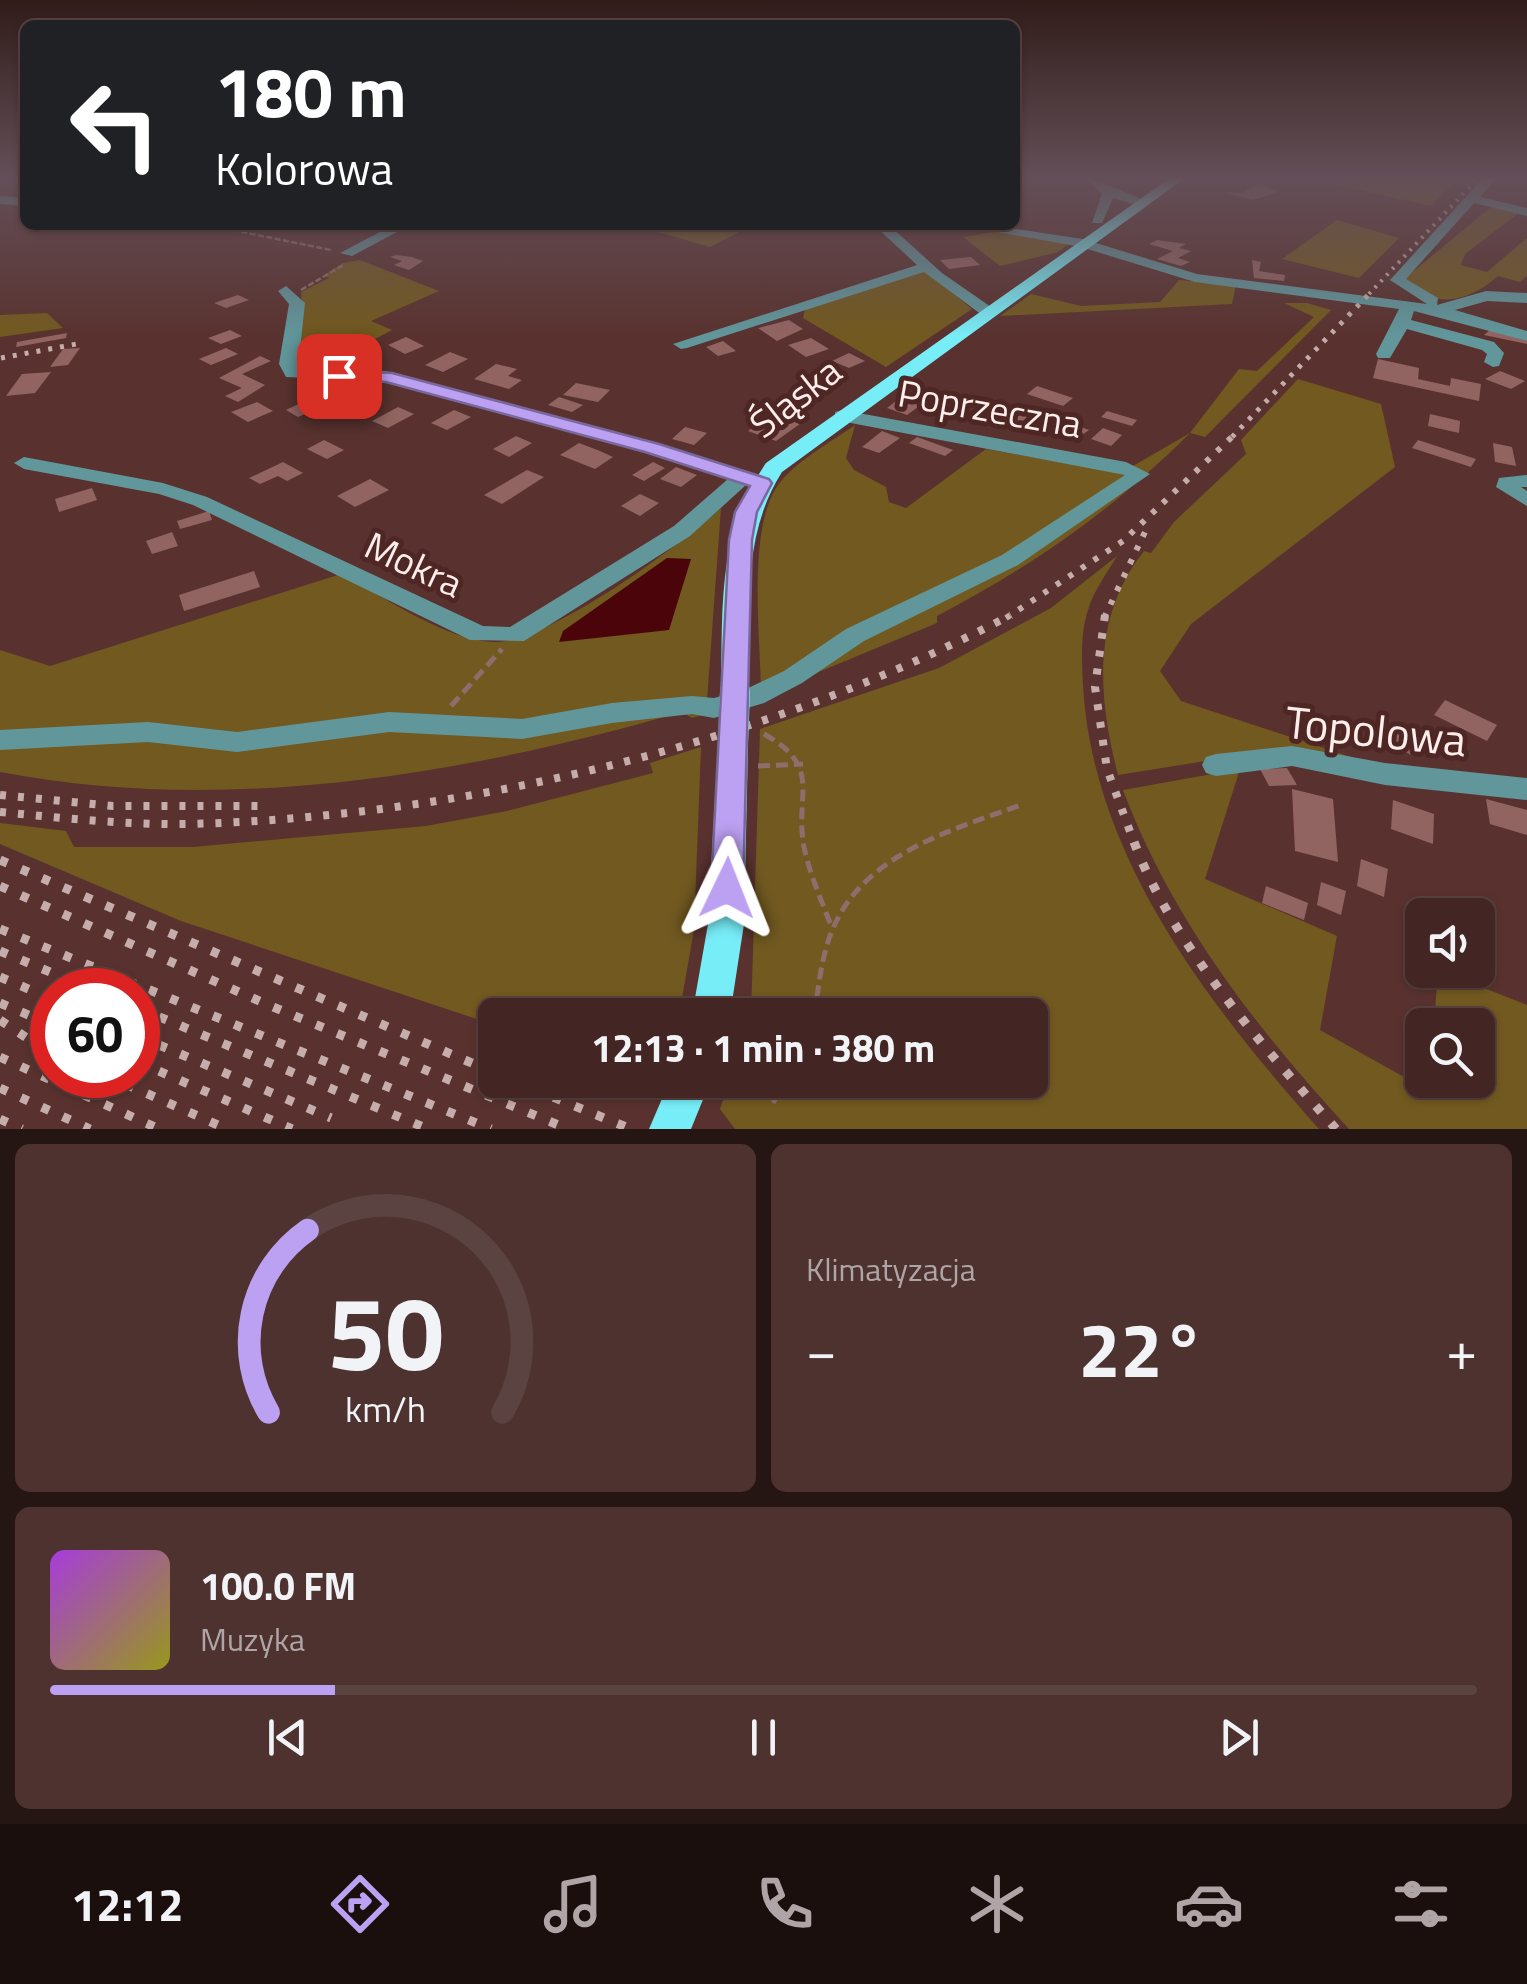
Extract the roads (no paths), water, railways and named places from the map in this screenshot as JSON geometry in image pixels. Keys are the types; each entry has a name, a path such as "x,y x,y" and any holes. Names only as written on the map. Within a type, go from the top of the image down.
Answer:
{"main road":[{"name":"Śląska","path":"714,998 749,749 735,692 740,540 752,481 1101,231"}],"street":[{"path":"346,253 391,231"},
{"path":"887,231 926,267 988,312"},
{"path":"1000,231 1083,243 1194,278 1405,314 1488,346 1496,354 1493,362"},
{"path":"1442,231 1396,280 1443,308 1527,336"},
{"path":"681,344 926,267"},
{"path":"289,293 297,304 288,364 292,374 386,376 652,448 752,481"},
{"path":"1405,314 1486,296 1527,298"},
{"path":"1384,354 1405,314"},
{"name":"Poprzeczna","path":"0,740 148,732 237,742 389,722 522,729 628,712 714,708 755,696 793,677 855,636 1010,560 1140,474 1126,468 842,416"},
{"name":"Mokra","path":"24,463 200,500 479,634 515,634 682,531 752,481"},
{"path":"1516,484 1527,500"},
{"name":"Topolowa","path":"1216,765 1292,756 1384,774 1527,789"}],"railway":[{"path":"1369,294 1428,231"},
{"path":"1233,436 1372,291"},
{"path":"1,358 82,343"},
{"path":"1009,616 1123,541 1233,436"},
{"path":"1105,616 1145,532"},
{"path":"0,812 189,824 399,807 506,789 716,736 818,701 916,661 1009,616"},
{"path":"1105,616 1095,687 1107,769 1135,845"},
{"path":"0,795 113,806 259,806"},
{"path":"1134,842 1151,881 1196,957 1251,1030 1336,1129"},
{"path":"0,860 478,1066"},
{"path":"0,886 266,1004 568,1129"},
{"path":"0,929 491,1129"},
{"path":"0,951 41,968"},
{"path":"0,977 30,990"},
{"path":"0,1003 30,1016"},
{"path":"160,1017 428,1129"},
{"path":"0,1020 30,1040"},
{"path":"160,1045 331,1118"},
{"path":"0,1057 159,1129"},
{"path":"160,1072 292,1129"},
{"path":"0,1088 90,1129"},
{"path":"157,1098 227,1129"},
{"path":"555,1098 631,1129"},
{"path":"0,1119 22,1129"}]}
